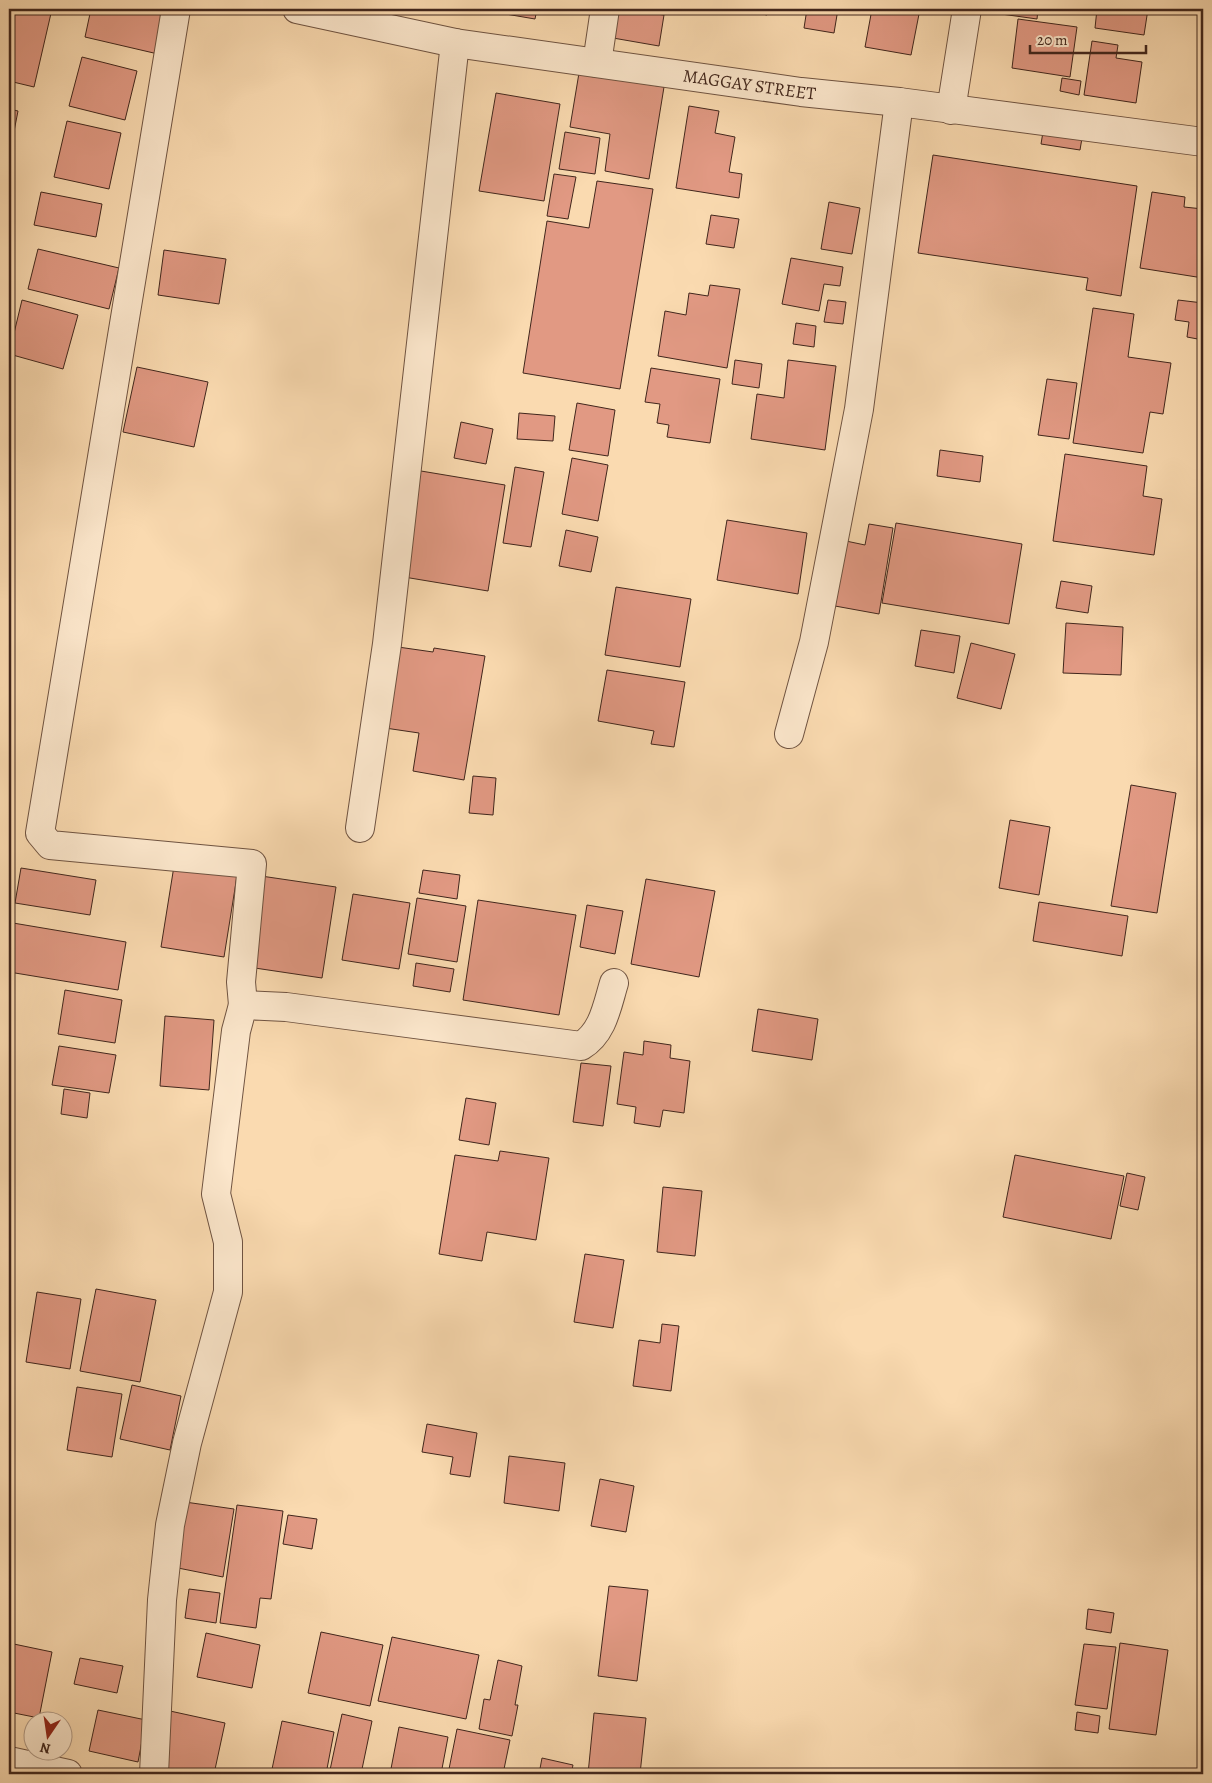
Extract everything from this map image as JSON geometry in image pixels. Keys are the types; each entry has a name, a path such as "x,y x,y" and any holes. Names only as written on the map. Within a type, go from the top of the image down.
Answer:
{"street":[{"path":"154,1774 162,1600 170,1525 187,1443 228,1292 228,1242 216,1194 236,1031 243,1005 241,982 252,864 50,844 40,833 176,9"},
{"path":"597,62 605,9"},
{"path":"951,110 967,9"},
{"name":"MAGGAY STREET","path":"313,11 455,44 597,62 801,92 899,102 1203,142"},
{"path":"360,828 387,644 455,44"},
{"path":"790,734 814,642 859,409 899,102"},
{"path":"243,1005 286,1007 581,1046 592,1040 600,1026 614,983"},
{"path":"9,1761 68,1774"}],"building":[{"path":"9,9 52,9 34,87 9,81"},
{"path":"91,9 169,9 158,54 85,37"},
{"path":"488,9 537,9 535,19 488,11"},
{"path":"617,9 664,15 659,46 613,38"},
{"path":"737,9 768,9 767,15"},
{"path":"807,9 838,9 834,33 804,28"},
{"path":"872,9 920,9 911,55 865,47"},
{"path":"995,9 1038,9 1037,19 994,13"},
{"path":"1097,9 1148,9 1144,35 1095,28"},
{"path":"1018,19 1077,27 1070,77 1012,68"},
{"path":"1092,41 1118,45 1116,58 1142,62 1136,103 1084,95"},
{"path":"82,57 137,71 125,120 69,106"},
{"path":"579,73 664,87 649,179 605,171 610,134 570,127"},
{"path":"1062,78 1081,81 1079,95 1060,91"},
{"path":"496,93 560,104 544,201 479,191"},
{"path":"689,106 719,111 715,133 735,137 729,172 742,174 739,198 676,188"},
{"path":"9,109 18,111 9,157"},
{"path":"67,121 121,133 109,189 54,177"},
{"path":"1044,126 1083,132 1080,150 1041,144"},
{"path":"565,132 600,138 595,174 559,169"},
{"path":"933,155 1137,186 1121,296 1086,290 1088,278 918,253"},
{"path":"554,174 576,177 568,219 547,216"},
{"path":"597,181 653,189 620,389 523,373 547,221 589,228"},
{"path":"41,192 102,204 96,237 34,225"},
{"path":"1152,192 1185,197 1184,207 1203,209 1203,278 1140,268"},
{"path":"829,202 860,208 852,254 821,249"},
{"path":"711,215 739,219 734,248 706,244"},
{"path":"38,249 119,268 109,309 28,289"},
{"path":"164,250 226,259 219,304 158,295"},
{"path":"791,258 843,267 840,286 824,284 819,311 782,304"},
{"path":"710,285 740,289 727,368 658,356 665,311 686,315 689,293 708,296"},
{"path":"22,300 78,315 63,369 9,354"},
{"path":"828,300 846,302 843,324 824,322"},
{"path":"1178,300 1203,303 1203,340 1187,337 1189,322 1175,320"},
{"path":"1093,308 1134,314 1128,357 1171,363 1163,414 1150,412 1143,453 1073,443"},
{"path":"796,323 816,326 814,347 793,344"},
{"path":"735,360 762,364 759,388 732,384"},
{"path":"788,360 836,366 825,450 751,439 757,394 784,398"},
{"path":"137,367 208,382 194,447 123,432"},
{"path":"651,368 720,379 710,443 667,437 669,425 657,423 660,404 645,402"},
{"path":"1047,379 1077,383 1069,439 1038,435"},
{"path":"577,403 615,410 608,456 569,450"},
{"path":"519,413 555,416 553,441 517,439"},
{"path":"461,422 493,429 486,464 454,458"},
{"path":"940,450 983,456 980,482 937,476"},
{"path":"1065,454 1147,466 1143,496 1162,499 1154,555 1053,541"},
{"path":"572,458 608,465 598,521 562,514"},
{"path":"515,467 544,472 531,547 503,543"},
{"path":"415,470 505,485 488,591 398,576"},
{"path":"727,520 807,533 798,594 717,580"},
{"path":"896,523 1022,544 1009,624 882,603"},
{"path":"869,524 893,528 879,614 835,606 846,541 865,545"},
{"path":"566,530 598,537 591,572 559,566"},
{"path":"1061,581 1092,586 1088,613 1056,608"},
{"path":"616,587 691,599 680,667 605,655"},
{"path":"1066,623 1123,627 1121,675 1063,673"},
{"path":"921,630 960,636 954,673 915,666"},
{"path":"971,643 1015,654 1001,709 957,698"},
{"path":"398,647 433,652 434,648 485,656 464,780 413,771 419,733 385,728"},
{"path":"607,670 685,682 674,747 651,744 654,731 598,721"},
{"path":"473,776 496,778 493,815 469,813"},
{"path":"1131,785 1176,793 1157,913 1111,906"},
{"path":"1010,820 1050,827 1039,895 999,888"},
{"path":"174,866 237,876 224,957 161,947"},
{"path":"21,868 96,880 90,915 15,903"},
{"path":"423,870 460,875 457,899 419,893"},
{"path":"261,876 336,887 322,978 248,967"},
{"path":"646,879 715,891 699,977 631,964"},
{"path":"353,894 410,903 399,969 342,960"},
{"path":"417,898 466,906 457,962 408,954"},
{"path":"478,900 576,915 559,1015 463,1000"},
{"path":"1039,902 1128,916 1122,956 1033,941"},
{"path":"587,905 623,911 615,954 580,947"},
{"path":"13,923 126,942 118,990 9,972 9,950"},
{"path":"416,963 454,969 450,992 413,986"},
{"path":"65,990 122,1000 115,1043 58,1034"},
{"path":"758,1009 818,1019 812,1060 752,1051"},
{"path":"165,1016 214,1020 209,1090 160,1086"},
{"path":"644,1041 671,1045 670,1058 690,1061 684,1113 663,1110 660,1127 634,1123 636,1107 617,1104 624,1052 643,1055"},
{"path":"59,1046 116,1055 109,1093 52,1085"},
{"path":"581,1063 611,1066 603,1126 573,1122"},
{"path":"64,1089 90,1093 87,1118 61,1114"},
{"path":"466,1098 496,1103 489,1145 459,1140"},
{"path":"500,1151 549,1158 536,1240 487,1232 482,1261 439,1254 455,1155 498,1161"},
{"path":"1015,1155 1124,1176 1111,1239 1003,1217"},
{"path":"1127,1173 1145,1177 1138,1210 1120,1206"},
{"path":"663,1187 702,1191 695,1256 657,1252"},
{"path":"585,1254 624,1260 613,1328 574,1322"},
{"path":"96,1289 156,1300 140,1382 80,1371"},
{"path":"37,1292 81,1299 70,1369 26,1362"},
{"path":"662,1324 679,1326 671,1391 633,1386 639,1340 660,1343"},
{"path":"132,1385 181,1396 170,1450 120,1439"},
{"path":"77,1387 122,1394 112,1457 67,1450"},
{"path":"427,1424 477,1433 470,1477 450,1474 453,1457 422,1452"},
{"path":"509,1456 565,1463 559,1511 504,1503"},
{"path":"600,1479 634,1486 626,1532 591,1526"},
{"path":"178,1501 234,1509 223,1577 168,1566"},
{"path":"237,1505 283,1511 271,1599 260,1598 256,1628 220,1623"},
{"path":"288,1515 317,1519 312,1549 283,1544"},
{"path":"609,1586 648,1590 637,1681 598,1676"},
{"path":"189,1589 220,1593 216,1623 185,1618"},
{"path":"1088,1609 1114,1613 1111,1633 1086,1629"},
{"path":"321,1632 383,1645 370,1706 308,1693"},
{"path":"206,1633 260,1645 252,1688 197,1677"},
{"path":"392,1637 479,1655 466,1719 378,1701"},
{"path":"9,1643 52,1652 41,1710 22,1710 22,1715 9,1712"},
{"path":"1120,1643 1168,1650 1156,1735 1109,1729"},
{"path":"1084,1644 1116,1647 1107,1709 1075,1705"},
{"path":"80,1658 123,1666 117,1693 74,1684"},
{"path":"498,1660 522,1666 515,1705 518,1705 512,1736 479,1729 484,1699 490,1700"},
{"path":"98,1710 146,1720 138,1762 89,1751"},
{"path":"170,1711 225,1723 214,1774 156,1774"},
{"path":"1077,1712 1100,1716 1098,1733 1075,1730"},
{"path":"594,1713 646,1718 640,1774 588,1774"},
{"path":"342,1714 372,1721 361,1774 330,1770"},
{"path":"282,1721 334,1732 326,1774 271,1774"},
{"path":"399,1727 448,1737 441,1774 390,1774"},
{"path":"457,1729 510,1740 503,1774 448,1774"},
{"path":"542,1758 573,1765 571,1774 539,1774"}]}
